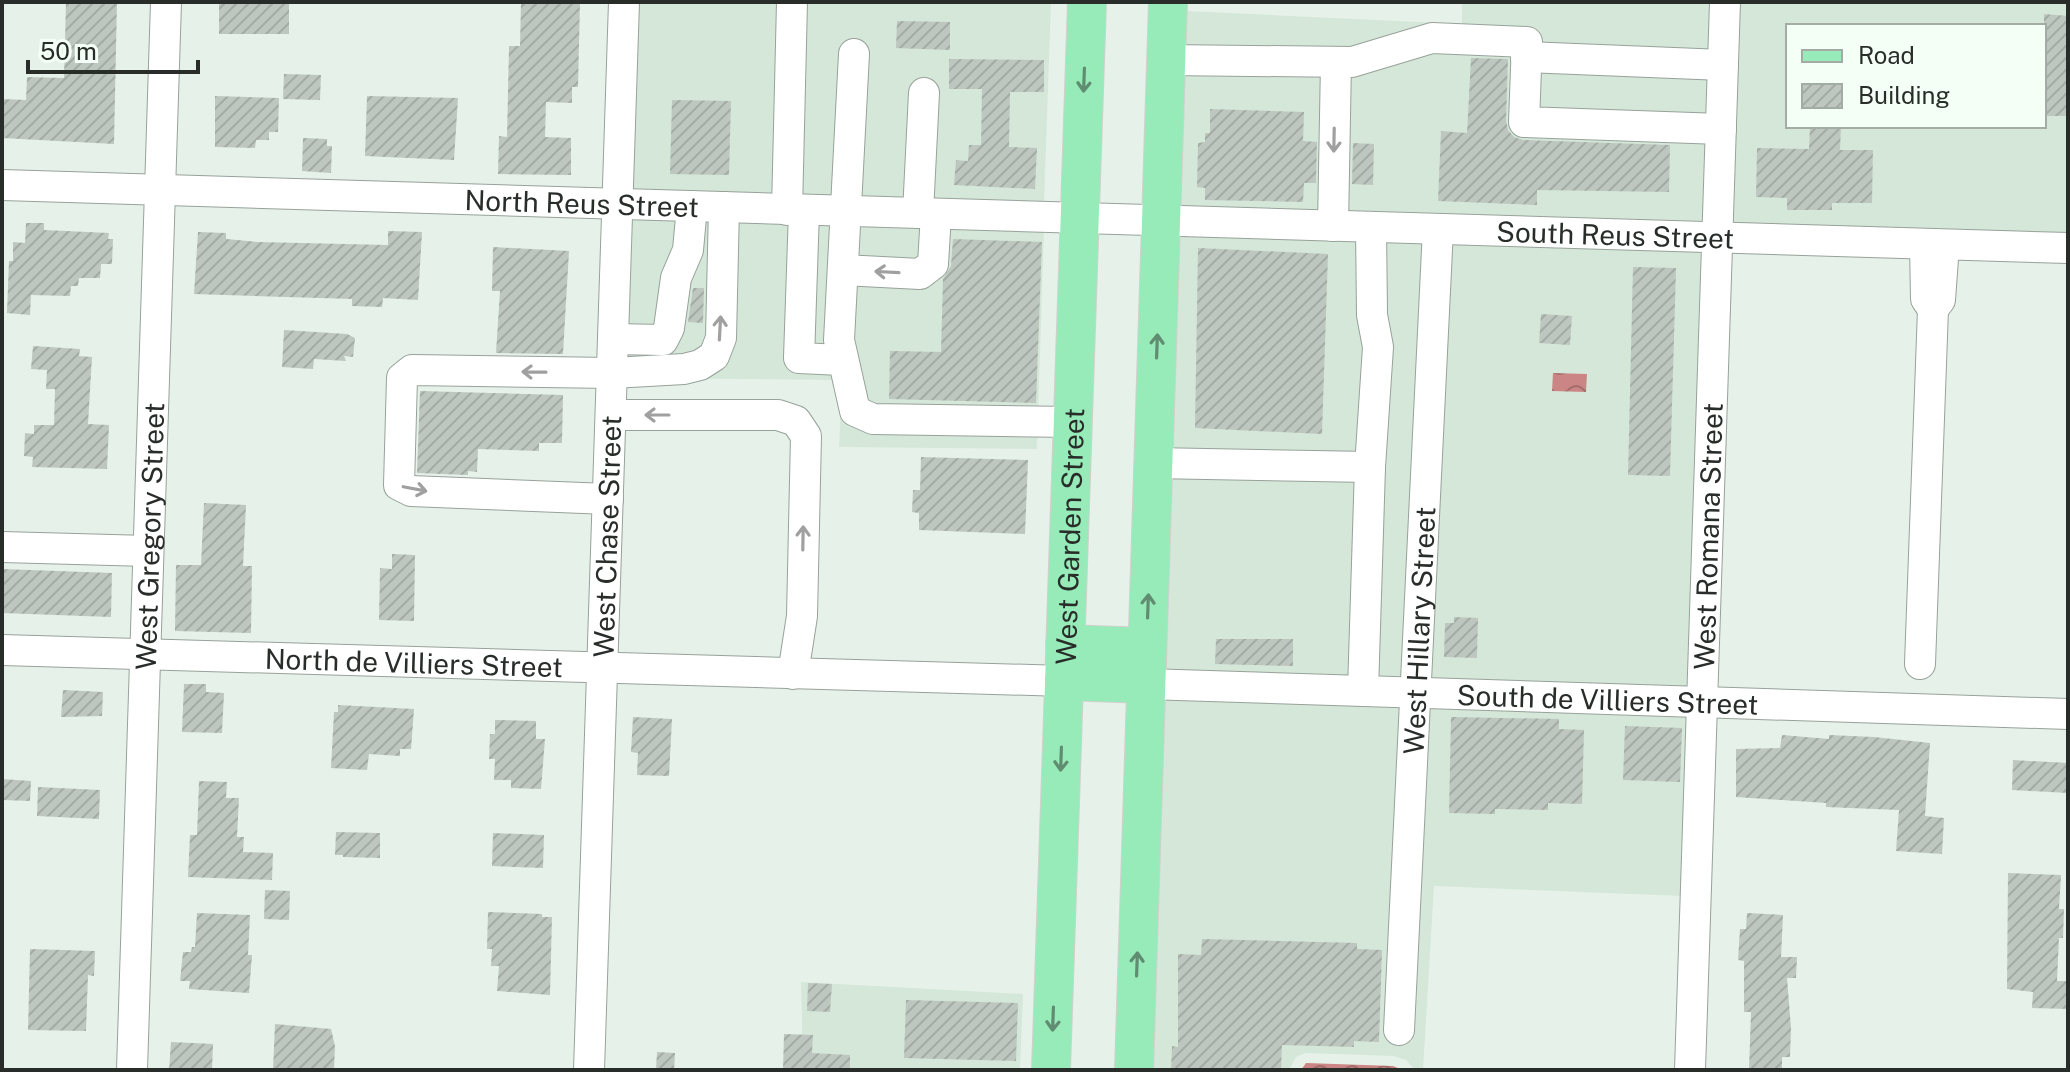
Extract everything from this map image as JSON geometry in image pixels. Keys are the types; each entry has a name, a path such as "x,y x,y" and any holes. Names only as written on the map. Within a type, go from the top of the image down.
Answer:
{"main road":[{"name":"West Garden Street","path":"1051,1070 1087,2"},
{"path":"1134,1070 1168,2"},
{"path":"1065,644 1146,665"},
{"path":"1064,681 1146,665"}],"street":[{"name":"West Gregory Street","path":"132,1070 166,2"},
{"name":"West Chase Street","path":"589,1070 624,2"},
{"path":"792,2 799,358 842,360"},
{"name":"West Romana Street","path":"1690,1070 1725,2"},
{"path":"1166,60 1352,62 1432,38 1527,42 1524,122 1721,129"},
{"path":"854,54 839,340 855,411 873,419 1073,422"},
{"path":"1526,57 1723,65"},
{"path":"1333,226 1336,62"},
{"path":"843,270 920,274 933,264 927,213 924,93"},
{"name":"North Reus Street","path":"2,185 1161,220"},
{"path":"613,339 663,340 669,328 676,278 688,250 692,206"},
{"path":"608,499 411,491 399,485 402,378 412,370 612,373 684,369 700,365 714,356 721,338 724,207"},
{"name":"South Reus Street","path":"1161,220 2068,248"},
{"path":"1363,691 1370,467 1378,347 1372,315 1371,227"},
{"name":"West Hillary Street","path":"1399,1030 1438,229"},
{"path":"1920,709 1914,675 1920,664 1933,309 1926,299 1934,244"},
{"path":"611,415 778,415 796,421 806,436 802,616 793,674"},
{"path":"1153,463 1370,467"},
{"path":"2,547 148,551"},
{"name":"North de Villiers Street","path":"2,650 1064,681"},
{"name":"South de Villiers Street","path":"1146,665 1363,691 2068,714"}],"shaded area":[{"path":"637,2 1051,2 1044,205 631,193"},
{"path":"1462,2 1712,2 1704,227 1180,210 1187,11 1462,24"},
{"path":"1738,2 2068,2 2068,236 1730,228"},
{"path":"631,216 1044,228 1037,449 839,447 842,380 625,378"},
{"path":"1180,232 1425,241 1402,681 1165,673"},
{"path":"1451,241 1704,249 1689,691 1428,682"},
{"path":"1164,696 1401,704 1386,1040 1412,1041 1427,705 1688,714 1682,896 1434,886 1423,1070 1415,1070 1406,1060 1393,1056 1305,1053 1296,1057 1289,1070 1151,1070"},
{"path":"801,982 1023,994 1020,1070 803,1070"}],"water":[{"path":"1553,373 1587,374 1586,392 1552,391"},
{"path":"1306,1063 1393,1066 1403,1070 1301,1070"}],"building":[{"path":"66,2 117,2 114,144 2,138 2,99 26,100 27,77 64,78"},
{"path":"219,2 289,2 289,34 219,34"},
{"path":"521,2 580,2 578,87 572,87 572,103 546,102 545,137 571,138 571,175 498,174 499,136 507,137 509,46 520,46"},
{"path":"2044,14 2068,16 2068,116 2046,116"},
{"path":"897,21 950,22 950,50 896,48"},
{"path":"1471,58 1508,59 1506,121 1514,137 1523,140 1670,145 1669,192 1537,190 1537,205 1438,201 1441,131 1467,133"},
{"path":"949,59 1044,60 1044,92 1010,92 1009,147 1037,148 1035,189 954,185 956,160 968,161 969,145 981,145 982,89 949,89"},
{"path":"284,74 321,75 320,100 283,99"},
{"path":"215,96 279,98 278,132 269,132 269,140 256,140 255,148 215,147"},
{"path":"367,96 458,98 454,160 365,156"},
{"path":"672,100 731,101 729,175 670,174"},
{"path":"1210,109 1304,112 1303,141 1317,142 1316,183 1304,183 1303,202 1205,200 1205,188 1197,187 1198,143 1205,142 1205,133 1210,133"},
{"path":"1810,128 1841,128 1840,150 1873,150 1872,203 1832,203 1832,210 1787,210 1787,198 1756,197 1757,148 1809,149"},
{"path":"303,138 327,139 327,146 332,146 331,173 302,171"},
{"path":"1353,143 1374,144 1373,185 1352,184"},
{"path":"26,223 44,223 44,230 109,233 108,239 113,239 112,264 101,264 100,278 79,278 78,286 71,286 70,296 31,295 30,315 7,313 13,242 25,243"},
{"path":"388,231 422,232 418,300 383,298 382,307 352,306 352,299 194,294 198,232 226,233 226,239 258,242 388,245"},
{"path":"953,239 1042,242 1036,403 889,399 890,351 941,352 943,279 951,266"},
{"path":"493,247 569,251 563,354 496,353 500,291 492,291"},
{"path":"1198,248 1328,254 1322,434 1195,428"},
{"path":"1633,267 1676,268 1670,476 1628,475"},
{"path":"693,288 704,288 703,323 688,322"},
{"path":"1541,314 1572,316 1570,345 1539,343"},
{"path":"284,330 347,334 355,338 353,357 344,356 346,361 314,359 313,369 282,367"},
{"path":"33,346 80,349 79,356 92,357 88,424 109,425 107,469 32,467 33,457 24,456 25,433 34,434 34,425 54,425 55,389 46,389 47,370 31,369"},
{"path":"420,391 563,395 562,443 539,443 539,451 478,449 477,472 468,471 468,475 417,473"},
{"path":"921,457 1028,460 1025,534 919,530 919,513 912,512 913,490 920,490"},
{"path":"204,503 246,505 243,566 252,566 251,633 175,631 176,565 201,565"},
{"path":"392,554 415,555 414,621 379,620 380,568 392,569"},
{"path":"2,569 112,573 111,617 2,613"},
{"path":"1454,617 1478,618 1477,658 1444,657 1445,623 1454,623"},
{"path":"1216,639 1293,639 1293,666 1215,664"},
{"path":"184,684 206,684 206,692 224,693 222,733 182,732"},
{"path":"63,690 103,692 102,716 61,717"},
{"path":"338,705 414,709 411,749 400,749 400,756 369,754 367,770 331,768 334,712 338,712"},
{"path":"633,717 672,719 669,776 637,775 638,753 631,752"},
{"path":"1451,717 1559,719 1559,729 1584,730 1582,804 1548,803 1548,810 1495,809 1495,814 1449,813"},
{"path":"495,720 536,721 536,739 545,739 541,789 511,788 511,780 494,780 495,759 489,759 490,734 495,734"},
{"path":"1625,726 1682,728 1680,782 1623,780"},
{"path":"1782,735 1829,739 1829,735 1874,737 1930,743 1925,816 1944,818 1942,854 1896,851 1899,810 1826,807 1826,803 1736,797 1736,749 1780,748"},
{"path":"2013,760 2068,763 2068,793 2012,790"},
{"path":"2,779 31,781 30,801 2,800"},
{"path":"199,781 227,782 226,798 239,798 237,837 244,837 243,852 273,853 272,880 188,877 190,835 197,835"},
{"path":"38,787 100,790 99,819 37,816"},
{"path":"336,832 380,833 380,858 335,855"},
{"path":"493,833 544,835 543,868 492,866"},
{"path":"2008,873 2061,875 2059,909 2064,909 2063,938 2059,938 2057,981 2068,981 2068,1009 2032,1008 2033,992 2007,989"},
{"path":"265,890 290,891 289,920 264,919"},
{"path":"488,912 552,917 550,995 497,991 499,966 491,966 492,949 487,949"},
{"path":"197,913 250,915 248,955 252,955 249,993 189,989 190,981 180,981 183,952 191,952 195,947"},
{"path":"1747,913 1783,915 1781,957 1797,957 1796,978 1787,978 1790,1057 1782,1057 1782,1070 1749,1070 1751,1012 1744,1012 1744,961 1738,960 1740,929 1746,929"},
{"path":"1202,939 1357,943 1357,949 1382,950 1379,1042 1354,1041 1354,1047 1282,1045 1281,1070 1171,1070 1172,1046 1178,1047 1178,954 1201,955"},
{"path":"30,949 95,951 94,976 88,975 86,1031 28,1030"},
{"path":"808,983 832,984 830,1012 807,1011"},
{"path":"906,1000 1018,1003 1016,1061 904,1058"},
{"path":"275,1024 331,1029 335,1046 334,1070 273,1070"},
{"path":"784,1034 813,1035 812,1053 850,1055 850,1070 783,1070"},
{"path":"171,1042 213,1044 212,1070 169,1070"},
{"path":"657,1052 675,1053 674,1070 656,1070"}]}
